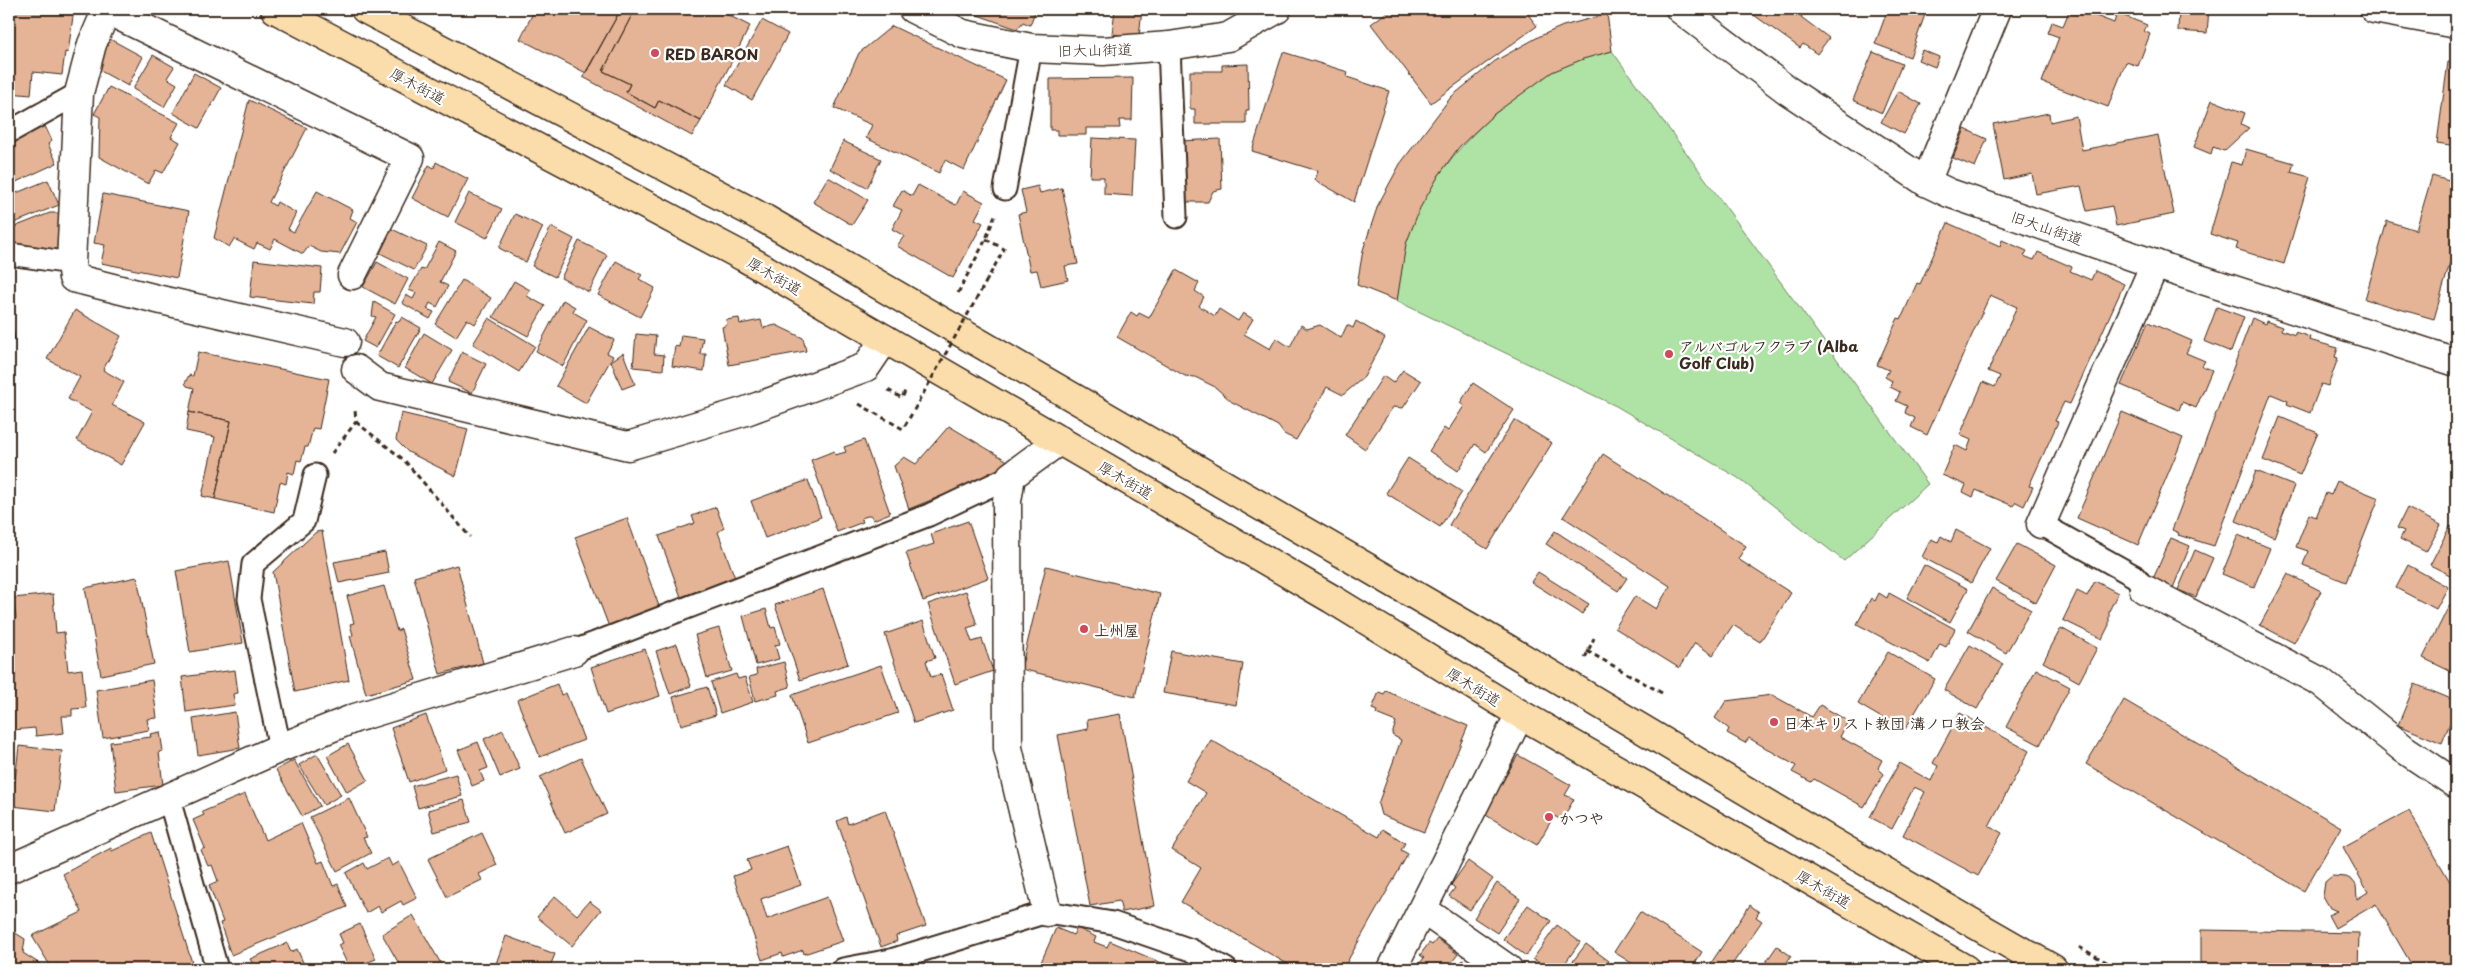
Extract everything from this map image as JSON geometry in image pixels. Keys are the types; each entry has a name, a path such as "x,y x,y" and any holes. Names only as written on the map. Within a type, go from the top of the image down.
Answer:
{"highway":[{"name":"厚木街道","path":"275,9 744,257 1332,599 1520,714 1965,969"},
{"path":"365,9 765,219 1506,648 1844,849 2052,969"}],"street":[{"path":"352,275 410,158 107,9 92,44 79,93 71,263 73,278 161,300 343,332 354,382 628,446 746,410 866,367 885,339"},
{"name":"旧大山街道","path":"913,9 963,34 1031,48 1103,51 1169,46 1228,37 1277,9"},
{"name":"旧大山街道","path":"1680,9 1787,90 1926,182 1949,193 2155,264 2456,362"},
{"path":"1926,182 1996,9"},
{"path":"2374,9 2456,24"},
{"path":"2041,524 2155,264"},
{"path":"1048,912 1008,748 1007,501 1011,476 1060,440"},
{"path":"2144,589 2322,682 2404,749 2456,784"},
{"path":"9,869 280,748 355,718 574,651"},
{"path":"1392,969 1520,714"},
{"path":"1422,909 1508,969"}],"lane":[{"path":"1169,46 1176,217"},
{"path":"1005,189 1031,48"},
{"path":"9,132 79,93"},
{"path":"9,254 71,263"},
{"path":"280,748 250,599 253,564 304,521 315,475"},
{"path":"574,651 928,515 1011,476"},
{"path":"2041,524 2136,577 2144,589"},
{"path":"169,799 217,969"},
{"path":"843,969 891,960 1048,912 1113,923 1191,950 1226,969"}],"path":[{"path":"956,298 986,239 1005,189"},
{"path":"854,401 903,429 1004,249 986,239"},
{"path":"880,385 902,398"},
{"path":"315,475 356,422 404,460 470,537"},
{"path":"1583,661 1594,638"},
{"path":"1587,651 1662,693"}],"green space":[{"name":"アルバゴルフクラブ (Alba Golf Club)","path":"1612,51 1928,484 1844,561 1738,478 1616,406 1397,301 1403,252 1414,218 1444,169 1462,146 1483,124 1528,87 1559,68"}],"building":[{"path":"9,9 74,9 68,53 65,52 62,75 33,72 31,95 9,93 9,52 12,23 9,22"},
{"path":"535,9 621,9 586,73 520,39"},
{"path":"621,9 634,11 603,71 630,84 626,92 655,108 659,100 701,121 692,136 583,77"},
{"path":"635,9 716,9 750,26 701,121 659,100 655,108 626,92 630,84 603,71"},
{"path":"970,9 1036,9 1030,25 1023,22 1017,29 969,12"},
{"path":"1115,9 1142,9 1139,37 1112,34"},
{"path":"1391,9 1524,9 1537,26 1431,103 1371,24"},
{"path":"1753,9 1807,9 1801,17 1829,38 1817,54 1803,44 1800,48 1751,13"},
{"path":"1888,9 1927,9 1910,57 1875,44"},
{"path":"2070,9 2078,9 2114,23 2117,13 2147,25 2144,31 2150,34 2138,66 2126,62 2108,107 2042,82 2059,37 2048,33 2052,22 2063,26"},
{"path":"2179,9 2209,9 2207,33 2178,31"},
{"path":"1607,14 1612,51 1583,59 1552,72 1494,114 1459,147 1439,175 1420,208 1406,244 1397,301 1357,285 1363,250 1378,205 1400,164 1451,97 1495,61 1540,36 1563,26"},
{"path":"762,20 788,34 752,100 726,85"},
{"path":"892,26 1006,80 964,170 945,160 939,173 866,138 872,125 834,108 859,53"},
{"path":"110,39 143,57 128,86 95,68"},
{"path":"1922,50 1939,57 1935,67 1918,60"},
{"path":"1283,52 1348,72 1347,77 1389,91 1354,202 1315,180 1318,171 1252,151"},
{"path":"1873,52 1902,64 1882,113 1853,100"},
{"path":"153,55 174,67 167,78 177,84 164,107 133,89"},
{"path":"2448,62 2456,63 2456,146 2437,143"},
{"path":"1248,64 1249,110 1246,110 1246,124 1195,124 1195,109 1190,109 1190,71 1222,71 1222,65"},
{"path":"194,73 221,88 199,128 173,113"},
{"path":"1133,78 1132,120 1119,120 1120,128 1086,128 1086,135 1057,135 1057,130 1050,130 1050,79"},
{"path":"109,87 179,123 171,137 180,142 163,173 156,170 148,184 99,157 100,117 94,114"},
{"path":"1898,91 1921,104 1904,134 1881,122"},
{"path":"249,100 307,128 269,202 275,206 277,202 296,213 288,229 294,232 317,191 353,210 350,218 357,222 340,254 321,252 309,246 303,254 275,239 270,249 257,243 254,249 234,239 229,247 214,238"},
{"path":"2212,100 2245,113 2241,124 2249,128 2224,151 2213,147 2211,154 2194,147"},
{"path":"2049,113 2050,122 2076,116 2082,150 2158,135 2174,214 2116,226 2112,206 2087,211 2081,186 2036,194 2032,174 2004,180 1993,124"},
{"path":"45,126 52,141 48,144 57,163 14,183 9,172 9,144"},
{"path":"1965,129 1987,139 1975,167 1953,158"},
{"path":"1092,138 1135,140 1132,196 1104,194 1104,177 1090,177"},
{"path":"1220,139 1222,189 1213,191 1208,202 1182,202 1180,141"},
{"path":"843,141 881,159 867,188 830,169"},
{"path":"2246,149 2294,163 2291,172 2310,177 2284,264 2236,249 2238,243 2210,234 2231,162 2242,165"},
{"path":"436,162 468,179 448,217 412,198 429,165 434,168"},
{"path":"2432,176 2456,183 2456,249 2454,249 2434,319 2365,299 2387,221 2416,230"},
{"path":"828,177 868,200 852,225 813,202"},
{"path":"48,180 59,205 9,225 9,214 12,212 9,196"},
{"path":"918,185 956,205 963,191 984,202 975,219 983,223 953,278 897,246 904,236 892,229 902,210 893,206 902,190 912,196"},
{"path":"1038,186 1040,193 1062,188 1078,264 1065,266 1068,280 1041,286 1037,270 1030,271 1018,214 1026,212 1021,190"},
{"path":"469,193 502,209 487,238 455,222"},
{"path":"103,194 189,211 177,278 101,263 105,245 94,243"},
{"path":"50,213 61,213 58,250 9,246 9,229"},
{"path":"515,214 543,227 526,262 499,248"},
{"path":"1948,223 2000,246 2002,240 2027,251 2024,256 2034,260 2038,252 2072,267 2070,271 2091,280 2095,271 2124,284 2070,404 2064,402 2055,421 2058,422 2029,486 2033,487 2024,506 2016,502 2013,506 1976,490 1973,497 1963,492 1966,485 1942,475 1955,445 1967,451 1971,440 1960,435 1983,382 1995,387 2000,376 1988,371 2017,307 1990,295 1927,435 1911,427 1915,418 1905,413 1907,406 1896,401 1900,392 1890,387 1892,381 1885,377 1889,370 1877,365 1898,318 1901,319 1917,283 1920,284"},
{"path":"551,227 574,239 555,277 532,266"},
{"path":"392,229 427,246 414,270 380,253"},
{"path":"579,241 607,255 589,292 561,278"},
{"path":"439,242 456,251 440,282 448,286 437,307 430,303 427,309 434,312 430,319 402,303 406,295 413,299 416,293 409,290 421,269 424,270"},
{"path":"254,260 322,268 320,292 314,292 313,304 250,297"},
{"path":"616,261 642,275 639,279 655,288 640,317 598,295"},
{"path":"377,262 408,279 395,304 363,287"},
{"path":"1176,270 1199,283 1195,291 1204,297 1199,306 1215,316 1219,309 1238,321 1243,313 1253,319 1244,334 1270,349 1276,338 1290,347 1301,325 1307,329 1320,325 1341,338 1347,325 1353,328 1356,321 1385,338 1364,377 1343,395 1327,387 1296,440 1284,434 1278,426 1232,402 1215,387 1195,377 1185,376 1117,337 1131,312 1137,316 1139,313 1149,318"},
{"path":"462,280 491,298 475,324 467,319 456,337 435,324"},
{"path":"514,281 530,290 527,296 545,306 528,336 493,317"},
{"path":"563,300 575,307 573,312 587,320 563,366 536,351"},
{"path":"374,302 395,314 376,348 363,341 376,317 372,316"},
{"path":"2217,307 2244,317 2231,352 2204,341"},
{"path":"9,308 15,339 9,340"},
{"path":"75,310 121,336 103,370 124,382 112,405 145,422 121,465 77,440 92,412 68,399 80,377 47,359"},
{"path":"402,317 421,328 398,368 377,356 396,321 399,322"},
{"path":"489,318 535,346 519,372 473,344"},
{"path":"739,318 740,324 761,320 763,328 776,325 803,338 806,351 729,365 722,327 727,325 726,320"},
{"path":"2252,318 2265,324 2266,321 2282,327 2281,330 2295,335 2295,332 2310,337 2309,340 2338,348 2335,357 2338,358 2328,386 2321,384 2310,413 2287,404 2288,401 2271,394 2214,546 2178,535 2179,533 2172,530"},
{"path":"2148,322 2192,341 2186,353 2205,361 2202,366 2212,370 2196,408 2182,402 2179,410 2121,385"},
{"path":"589,327 614,340 607,353 613,356 586,403 556,386"},
{"path":"424,333 452,350 432,384 405,368"},
{"path":"636,334 656,336 654,354 664,355 663,370 633,367"},
{"path":"681,335 703,338 700,354 706,354 704,371 672,366 675,346 679,347"},
{"path":"198,352 329,379 319,429 313,428 308,447 305,447 301,461 297,460 294,474 288,472 286,484 280,482 274,512 215,499 231,421 189,412 194,388 187,386 185,383 189,375 193,376"},
{"path":"462,352 486,364 472,393 448,382"},
{"path":"623,353 635,384 622,389 611,361"},
{"path":"1403,370 1421,381 1403,408 1393,407 1365,449 1345,435 1383,376 1393,383"},
{"path":"1473,383 1514,410 1486,452 1475,444 1458,471 1429,451 1444,428 1448,431 1464,406 1460,403"},
{"path":"189,412 231,421 215,499 202,496 215,437 186,431"},
{"path":"2122,412 2183,438 2138,545 2077,518"},
{"path":"401,413 468,429 456,476 408,452 396,440"},
{"path":"2280,417 2318,433 2300,475 2263,460"},
{"path":"1514,420 1552,443 1487,549 1449,525"},
{"path":"949,426 1016,466 909,509 894,466 904,457 916,464"},
{"path":"864,440 890,513 873,520 871,515 861,518 863,522 837,532 811,460 834,451 835,455 846,452 844,447"},
{"path":"1603,454 1746,546 1738,559 1791,593 1760,642 1733,625 1713,655 1695,643 1679,668 1615,628 1635,596 1656,609 1670,586 1563,517"},
{"path":"1408,458 1462,492 1440,527 1386,493"},
{"path":"2256,471 2294,486 2274,537 2236,521"},
{"path":"808,480 821,517 765,538 751,501"},
{"path":"2337,481 2379,498 2346,582 2303,565 2308,551 2296,547 2309,514 2316,517 2326,493 2331,495"},
{"path":"716,507 724,528 718,532 735,578 681,597 659,536 695,523 692,516"},
{"path":"2407,508 2441,525 2426,552 2400,539 2404,531 2397,528"},
{"path":"627,518 660,609 609,627 575,537"},
{"path":"968,521 988,578 923,601 906,553 934,544 931,534"},
{"path":"2450,526 2456,529 2456,572 2454,577 2430,565"},
{"path":"1956,530 1990,548 1971,583 1922,557 1931,539 1938,542 1941,536 1951,542"},
{"path":"322,531 349,680 295,692 273,572 316,532"},
{"path":"1555,531 1627,578 1618,591 1546,544"},
{"path":"2238,535 2270,548 2254,587 2222,574"},
{"path":"2171,538 2190,546 2173,588 2153,579"},
{"path":"2017,544 2056,565 2036,603 1996,581"},
{"path":"2195,550 2213,558 2196,597 2178,590"},
{"path":"385,552 389,573 339,583 334,562"},
{"path":"229,561 243,643 190,652 176,571"},
{"path":"457,565 483,663 440,674 414,577"},
{"path":"1924,565 1968,589 1950,622 1907,598"},
{"path":"2408,565 2448,587 2436,609 2396,588"},
{"path":"1046,566 1160,594 1135,697 1021,669"},
{"path":"1538,572 1589,604 1582,614 1531,582"},
{"path":"2288,574 2321,591 2294,643 2260,625"},
{"path":"137,577 154,664 101,675 85,588"},
{"path":"2095,581 2118,593 2109,611 2109,625 2102,639 2063,620 2077,591 2087,596"},
{"path":"384,586 397,631 401,629 416,680 366,694 350,636 353,635 350,624 354,623 347,596"},
{"path":"1992,588 2031,610 2006,653 1968,631"},
{"path":"823,589 848,664 800,680 775,605"},
{"path":"966,591 977,625 967,628 972,642 982,639 993,671 955,684 928,604"},
{"path":"1879,593 1887,598 1889,593 1955,629 1946,647 1940,644 1930,663 1857,624 1871,598 1875,601"},
{"path":"53,594 56,633 64,632 68,671 82,669 86,708 72,709 72,716 62,716 64,733 36,736 35,728 13,730 9,690 9,619 16,618 13,598"},
{"path":"2450,604 2456,607 2456,674 2423,658"},
{"path":"766,609 771,628 775,627 780,644 775,645 779,659 756,665 743,616"},
{"path":"923,621 935,658 926,661 931,677 941,674 953,710 914,723 885,634"},
{"path":"719,628 732,671 707,678 695,635"},
{"path":"2061,628 2097,648 2079,682 2043,662"},
{"path":"677,644 691,686 670,694 656,651"},
{"path":"1970,645 2003,664 1977,709 1944,690"},
{"path":"645,649 660,696 606,714 591,667"},
{"path":"1171,651 1243,664 1236,705 1163,693"},
{"path":"1888,652 1935,679 1904,731 1858,704"},
{"path":"784,662 790,687 777,691 778,695 755,701 749,677 757,675 756,669"},
{"path":"881,665 898,713 808,743 792,695"},
{"path":"2036,669 2070,687 2040,745 2006,727"},
{"path":"235,670 238,693 233,694 235,705 186,712 182,677"},
{"path":"736,674 738,679 745,677 753,702 720,713 711,682"},
{"path":"152,680 157,718 147,719 149,730 103,738 96,690"},
{"path":"557,684 561,695 566,693 584,740 540,757 517,700"},
{"path":"2415,684 2456,701 2456,708 2442,743 2398,725"},
{"path":"707,687 716,715 681,725 673,697"},
{"path":"1386,691 1468,726 1424,832 1381,815 1378,804 1401,740 1392,735 1396,722 1376,714 1377,711 1372,709 1379,692 1384,694"},
{"path":"1772,695 1812,717 1820,705 1848,721 1840,737 1882,760 1878,768 1884,774 1864,807 1814,779 1811,782 1792,772 1796,766 1749,738 1745,743 1727,733 1729,729 1715,718 1726,701"},
{"path":"2124,700 2341,827 2304,891 2086,764"},
{"path":"235,712 240,748 198,755 193,719"},
{"path":"1960,713 2029,751 1989,826 2002,833 1978,876 1903,835 1925,792 1914,787 1892,829 1870,817 1899,763 1931,781 1938,766 1933,763"},
{"path":"1120,714 1155,906 1122,912 1119,901 1090,906 1058,735 1088,729 1087,720"},
{"path":"426,715 445,769 409,782 391,728"},
{"path":"503,730 520,769 500,777 484,739"},
{"path":"160,732 163,751 159,752 163,785 116,791 110,742 151,737 150,734"},
{"path":"1211,740 1379,837 1383,829 1405,843 1401,850 1408,854 1343,969 1296,969 1181,902 1201,868 1172,850 1206,793 1186,781"},
{"path":"478,742 488,768 480,771 484,781 472,786 458,750"},
{"path":"348,744 368,780 347,792 327,756"},
{"path":"19,746 62,751 55,811 12,806"},
{"path":"317,754 341,795 324,805 299,765"},
{"path":"1518,755 1571,785 1565,795 1574,799 1562,820 1554,816 1537,845 1484,814"},
{"path":"581,758 607,814 565,833 540,777"},
{"path":"294,760 320,806 302,816 276,770"},
{"path":"456,774 462,796 418,808 412,786"},
{"path":"245,794 265,840 301,823 318,863 323,861 333,886 338,884 347,907 231,955 220,923 223,922 209,885 218,881 212,865 208,866 201,850 205,848 193,820 204,815 202,812"},
{"path":"349,798 367,837 363,838 371,853 337,871 310,817"},
{"path":"464,800 471,822 434,832 428,810"},
{"path":"885,810 926,926 896,936 897,941 881,947 837,821 846,817 848,824"},
{"path":"2409,811 2456,892 2456,969 2414,969 2376,904 2335,928 2328,915 2337,911 2330,908 2323,896 2325,882 2332,876 2346,877 2352,880 2356,885 2357,899 2368,892 2343,847"},
{"path":"151,833 194,969 103,969 102,966 95,969 59,969 57,964 51,967 32,936 82,912 63,874 111,848 112,851"},
{"path":"482,833 497,865 479,874 482,880 447,897 428,859"},
{"path":"787,846 801,885 761,899 767,919 827,897 843,941 804,954 803,950 783,957 782,953 762,960 733,876 751,870 747,860"},
{"path":"388,858 392,866 399,862 417,898 403,905 401,901 381,912 378,906 366,913 346,873 364,863 367,869"},
{"path":"1468,861 1493,879 1470,910 1449,896 1455,888 1451,885"},
{"path":"1497,883 1520,899 1497,933 1474,918"},
{"path":"555,896 577,915 589,901 601,910 572,946 537,917"},
{"path":"1528,905 1551,921 1526,956 1503,939"},
{"path":"1750,905 1759,912 1756,917 1762,921 1729,969 1707,969"},
{"path":"1640,912 1702,952 1691,969 1641,969 1614,952"},
{"path":"413,915 444,969 402,969 382,934"},
{"path":"360,924 376,959 350,969 338,945 343,943 339,934"},
{"path":"1557,925 1580,942 1561,969 1548,969 1533,959"},
{"path":"1056,928 1073,935 1077,928 1096,937 1094,942 1107,947 1110,941 1176,969 1038,969"},
{"path":"9,929 25,939 23,953 40,964 40,969 9,969"},
{"path":"2201,930 2359,933 2358,969 2201,969"},
{"path":"506,936 555,954 549,969 494,969"},
{"path":"1437,939 1458,954 1447,969 1415,969 1424,958 1420,955 1429,943 1432,945"},
{"path":"287,943 291,952 297,949 306,969 246,969 254,966 250,959"},
{"path":"1586,944 1609,961 1603,969 1567,969"},
{"path":"1777,946 1791,956 1786,964 1793,969 1761,969"},
{"path":"1463,960 1476,969 1456,969"}],"place":[{"name":"RED BARON","path":"655,53"},
{"name":"アルバゴルフクラブ (Alba Golf Club)","path":"1669,354"},
{"name":"上州屋","path":"1084,629"},
{"name":"日本キリスト教団 溝ノ口教会","path":"1774,722"},
{"name":"かつや","path":"1549,817"}]}
